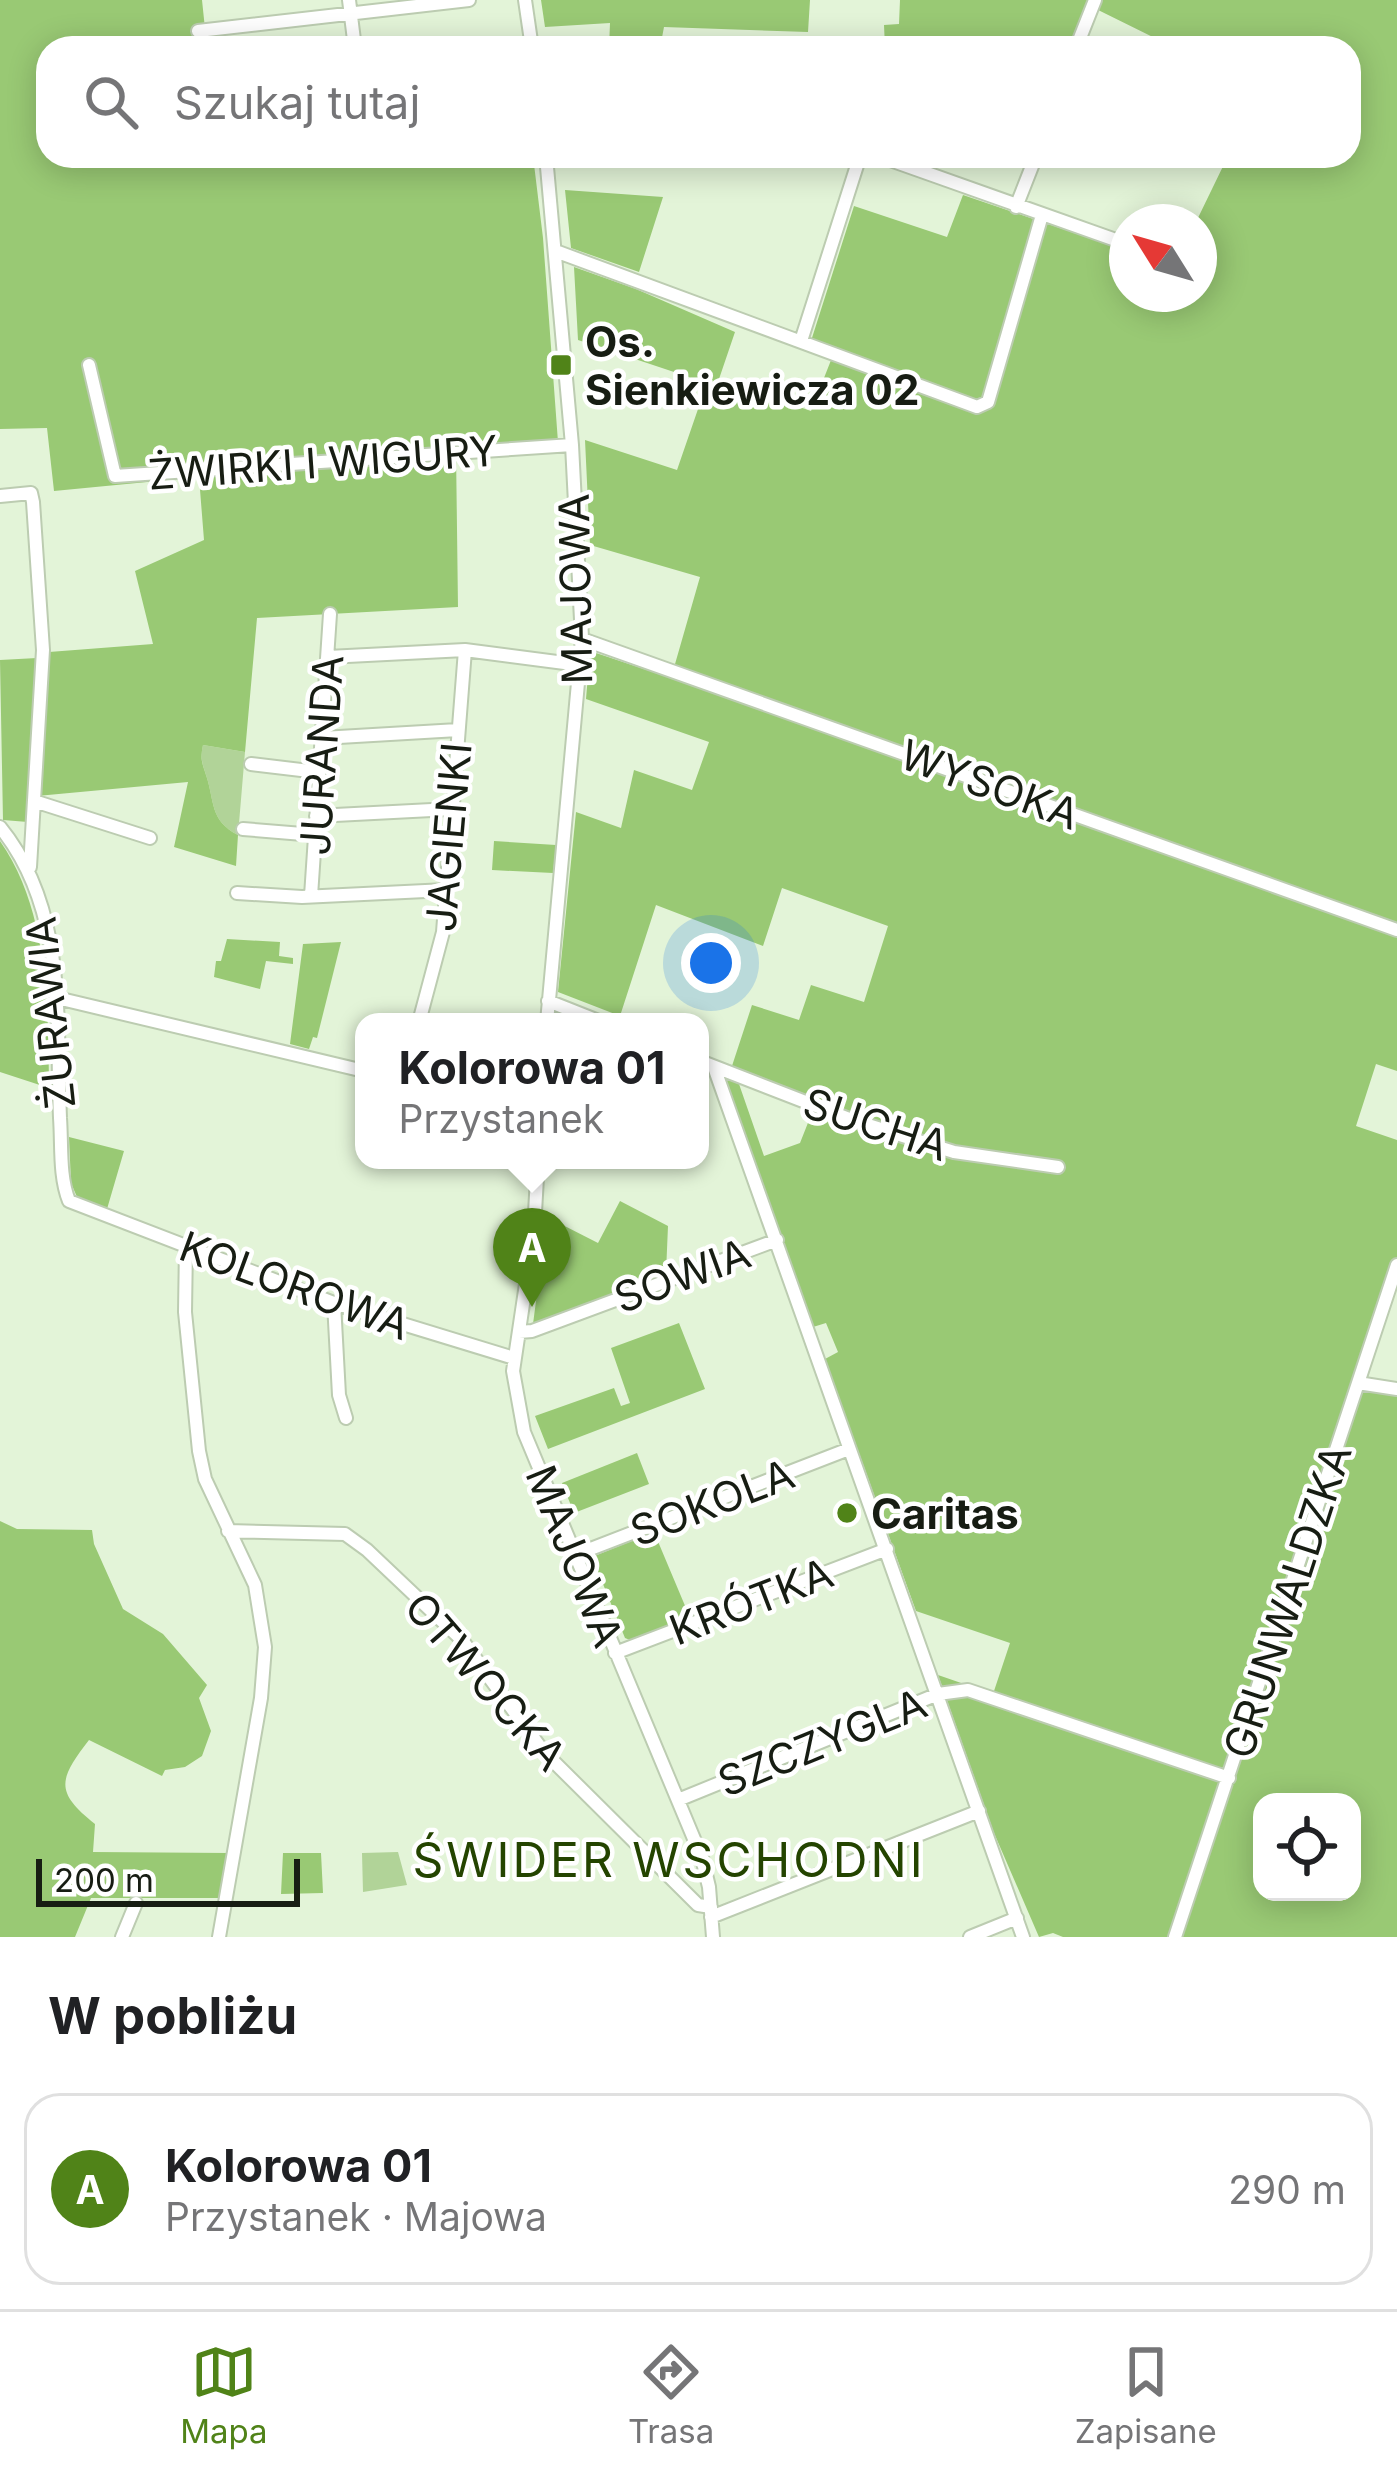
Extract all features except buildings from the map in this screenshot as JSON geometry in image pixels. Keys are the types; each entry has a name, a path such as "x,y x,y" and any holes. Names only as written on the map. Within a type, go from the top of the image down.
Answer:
{"street":[{"path":"350,0 354,36"},
{"path":"198,31 469,0"},
{"path":"525,0 530,36"},
{"path":"1081,36 1095,0"},
{"name":"MAJOWA","path":"547,168 572,445 582,640 547,1013"},
{"path":"801,341 856,168"},
{"path":"911,168 1109,238"},
{"path":"1016,207 1031,168"},
{"path":"557,252 976,407 988,402 1042,215"},
{"name":"ŻWIRKI I WIGURY","path":"89,365 115,476 572,445"},
{"path":"0,496 31,493 33,502 43,650 29,870"},
{"name":"JURANDA","path":"311,896 330,614"},
{"name":"WYSOKA","path":"582,640 1397,930"},
{"path":"328,657 465,650 580,665"},
{"name":"JAGIENKI","path":"421,1013 443,932 465,650"},
{"path":"322,738 458,730"},
{"path":"250,764 318,772"},
{"path":"34,801 150,838"},
{"path":"316,816 451,809"},
{"path":"243,829 315,835"},
{"path":"3,831 32,830"},
{"name":"ŻURAWIA","path":"3,831 29,870 51,936 64,1182 69,1201 77,1205"},
{"path":"237,893 311,896 446,890"},
{"path":"57,998 355,1069"},
{"path":"548,1001 578,1013"},
{"name":"SUCHA","path":"709,1065 852,1120 954,1151 1058,1166"},
{"path":"714,1067 1023,1937"},
{"name":"MAJOWA","path":"537,1169 534,1230 514,1358 524,1432 678,1800 710,1886 713,1937"},
{"name":"KOLOROWA","path":"77,1205 334,1303 514,1358"},
{"name":"SOWIA","path":"519,1332 777,1240"},
{"path":"186,1246 185,1312 199,1451 205,1478 255,1586 265,1647 261,1698 219,1937"},
{"name":"GRUNWALDZKA","path":"1175,1937 1397,1265"},
{"path":"334,1303 339,1395 346,1418"},
{"path":"1358,1383 1397,1389"},
{"name":"SOKOLA","path":"574,1555 849,1449"},
{"name":"OTWOCKA","path":"228,1531 345,1534 367,1550 462,1640 543,1751 698,1905 711,1912"},
{"name":"KRÓTKA","path":"615,1653 887,1549"},
{"name":"SZCZYGLA","path":"678,1800 938,1694 968,1690 1229,1778"},
{"path":"711,1912 979,1811"},
{"path":"684,1891 710,1886"},
{"path":"122,1937 136,1903"},
{"path":"970,1937 1017,1918"}],"green space":[{"path":"0,0 202,0 206,36 36,36 36,168 534,168 558,442 456,450 458,607 257,618 245,752 203,745 202,754 214,809 222,823 238,835 236,866 174,847 188,782 37,796 49,652 153,644 135,571 204,540 199,477 54,491 47,428 0,429"},
{"path":"541,0 810,0 808,32 664,27 662,36 609,36 610,23 545,27"},
{"path":"900,0 1397,0 1397,1071 1376,1064 1356,1126 1397,1140 1397,1284 1365,1380 1397,1383 1397,1937 1063,1937 1053,1933 1039,1937 994,1833 938,1675 993,1694 1010,1643 916,1611 825,1359 838,1352 826,1323 813,1327 723,1078 739,1084 764,1156 800,1143 817,1100 731,1069 752,1005 799,1020 811,985 864,1002 888,926 782,888 763,946 656,905 621,1013 558,992 576,812 621,828 634,770 692,790 709,742 586,699 590,651 671,678 700,577 590,545 585,440 677,470 707,383 578,340 574,267 735,332 719,379 811,411 835,350 811,341 854,206 947,237 963,195 1109,245 1109,312 1217,312 1217,204 1205,204 1222,168 1361,168 1361,36 1151,36 1088,5 1076,36 884,36 884,25 899,24"},
{"path":"565,190 663,197 639,272 571,248"},
{"path":"37,658 28,822 3,820 0,660"},
{"path":"203,745 245,752 238,835 222,823 214,809"},
{"path":"0,841 16,869 37,928 46,992 49,1088 0,1072"},
{"path":"494,841 556,845 553,873 492,870"},
{"path":"227,939 280,942 279,956 293,958 293,964 266,961 260,989 214,977"},
{"path":"341,942 317,1038 313,1037 309,1049 290,1044 303,944"},
{"path":"69,1137 124,1151 107,1209 77,1197 71,1183"},
{"path":"620,1201 668,1226 666,1273 533,1324 547,1217 598,1243"},
{"path":"679,1323 705,1389 548,1449 535,1416 614,1388 621,1406 630,1403 611,1348"},
{"path":"637,1453 649,1484 574,1513 562,1483"},
{"path":"0,1521 17,1529 92,1530 123,1609 163,1634 207,1685 199,1698 211,1731 202,1756 185,1767 165,1770 162,1776 89,1740 71,1766 65,1785 73,1803 95,1824 93,1852 229,1853 219,1898 91,1898 75,1937 0,1937"},
{"path":"654,1532 691,1620 635,1642 625,1638 592,1557"},
{"path":"398,1852 407,1885 363,1892 362,1853"},
{"path":"283,1853 321,1853 323,1893 281,1894"}],"place":[{"name":"Os. Sienkiewicza 02","path":"561,365"},
{"name":"Kolorowa 01","path":"532,1307"},
{"name":"Caritas","path":"847,1513"}],"district":[{"name":"ŚWIDER WSCHODNI","path":"669,1859"}]}
